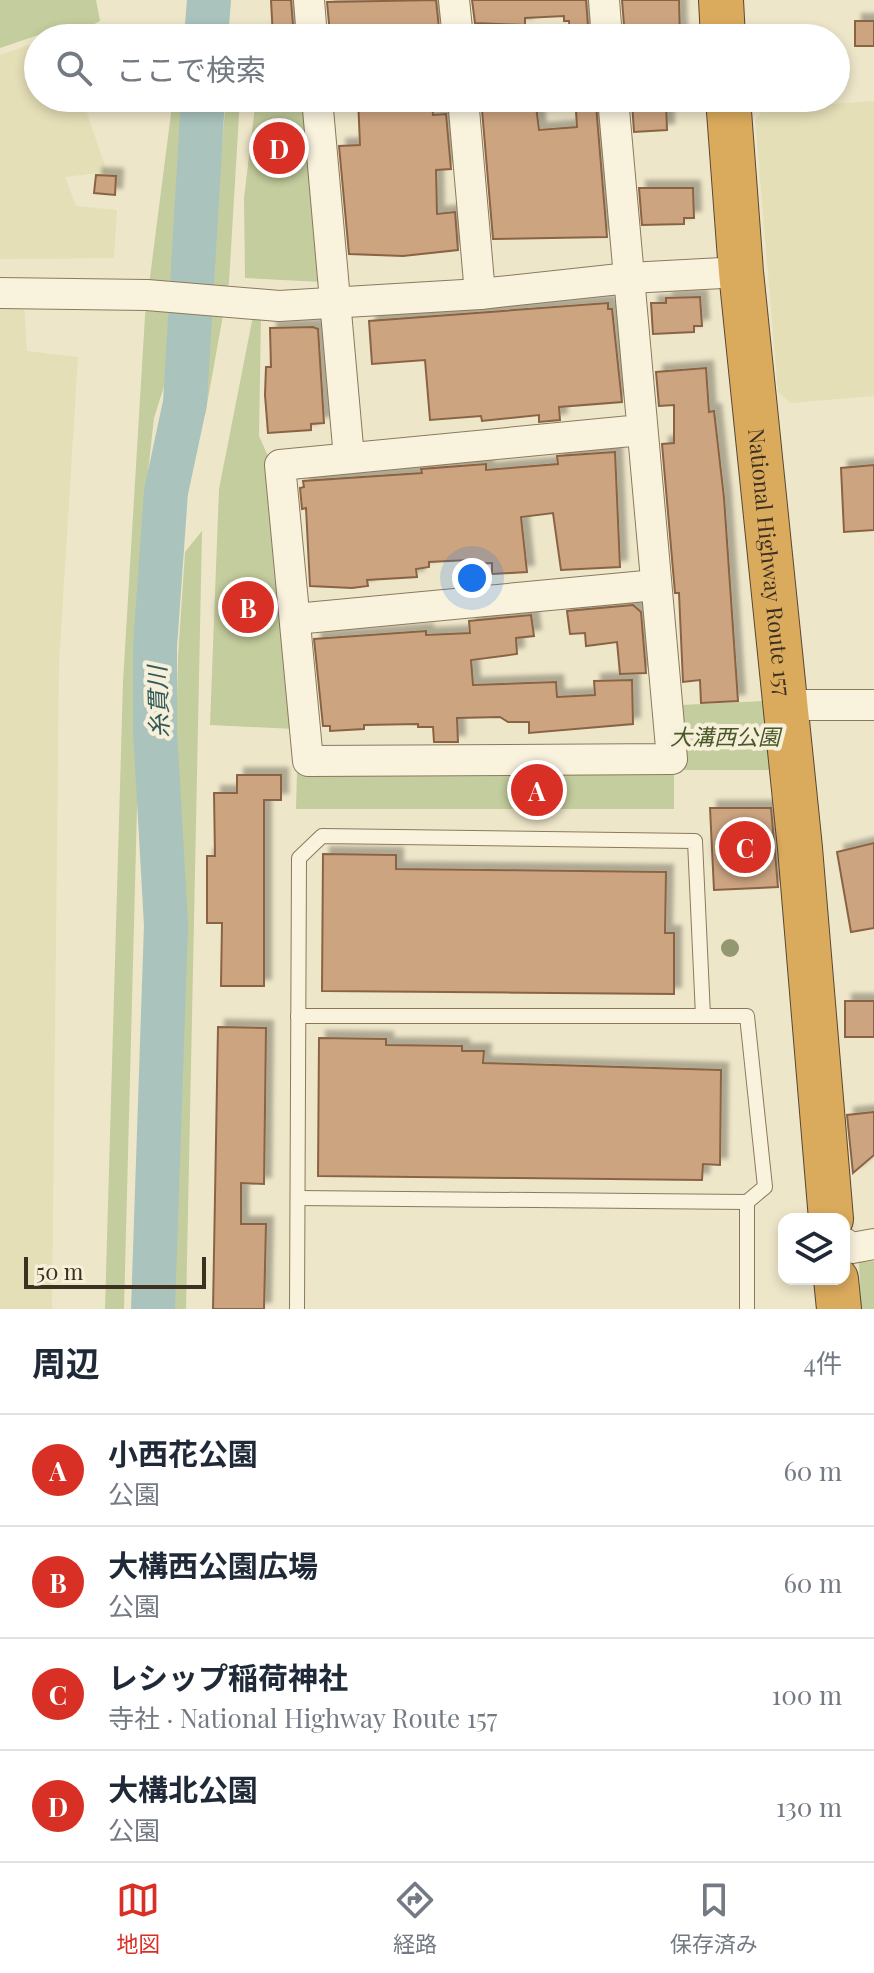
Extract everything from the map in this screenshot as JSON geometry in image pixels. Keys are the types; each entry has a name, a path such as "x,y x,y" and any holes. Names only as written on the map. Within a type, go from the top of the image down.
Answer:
{"highway":[{"path":"721,0 722,24"},
{"name":"National Highway Route 157","path":"729,112 741,272 785,705 830,1213"},
{"path":"837,1285 839,1309"}],"street":[{"path":"309,0 311,24"},
{"path":"454,0 457,24"},
{"path":"604,0 606,24"},
{"path":"318,112 349,458"},
{"path":"464,112 480,294"},
{"path":"614,112 672,759 308,761 280,465 641,430"},
{"path":"0,293 147,295 237,304 334,303 480,294 629,278 741,272"},
{"path":"295,619 656,585"},
{"path":"785,705 874,705"},
{"path":"850,1247 874,1244"}],"lane":[{"path":"297,1309 299,858 322,836 695,841 703,1016"},
{"path":"298,1016 747,1016 765,1187 747,1202 298,1198"},
{"path":"747,1202 747,1309"}],"shaded area":[{"path":"24,47 24,112 87,112 107,172 65,177 76,206 117,210 114,258 0,259 0,55"},
{"path":"874,101 874,396 790,403 778,392 755,120 762,112 850,112 850,103"},
{"path":"0,305 24,305 27,351 78,357 59,663 52,1309 0,1309"}],"green space":[{"path":"0,0 96,0 100,21 95,24 24,24 24,40 0,48"},
{"path":"171,112 190,112 167,377 154,418 145,499 124,1309 105,1309 123,682 145,316"},
{"path":"225,112 239,112 229,282 205,415 189,422 206,335"},
{"path":"254,112 304,112 321,282 245,278 244,198"},
{"path":"253,316 261,316 259,436 267,454 294,729 210,725 219,489"},
{"path":"202,531 186,1309 161,1309 178,657 185,552"},
{"name":"大溝西公園","path":"764,701 770,770 684,770 681,705"},
{"path":"674,772 674,809 296,809 297,773"},
{"path":"874,1261 874,1309 861,1309 859,1262"}],"building":[{"path":"271,0 291,0 293,24 272,24"},
{"path":"436,0 439,24 329,24 327,2"},
{"path":"472,0 586,0 588,24 569,24 569,21 564,21 564,16 525,18 525,24 475,23"},
{"path":"622,0 679,0 680,24 624,24"},
{"path":"855,21 874,21 874,46 855,46"},
{"path":"359,112 446,114 451,169 436,170 437,214 455,212 458,250 403,256 349,254 339,146 360,145"},
{"path":"482,112 537,112 539,130 577,127 576,112 597,112 607,237 493,239"},
{"path":"633,112 666,112 667,130 634,132"},
{"path":"96,175 116,176 115,195 94,193"},
{"path":"639,188 693,188 694,218 684,218 684,224 642,225"},
{"path":"700,297 702,326 694,326 694,332 653,334 651,303 666,303 666,298"},
{"path":"608,303 608,309 612,309 622,402 559,407 560,420 539,422 539,415 482,421 481,416 430,420 425,360 372,364 369,321"},
{"path":"270,328 318,329 324,423 311,424 311,430 268,433 265,395 266,367 271,367"},
{"path":"706,368 709,412 714,411 724,498 738,701 701,703 700,680 683,682 679,593 675,593 662,444 674,443 674,405 659,406 656,372"},
{"path":"615,452 620,567 561,570 553,513 521,517 527,572 492,574 492,563 469,564 469,560 429,562 429,567 416,569 417,577 367,580 368,586 352,588 310,586 306,508 302,509 300,488 304,487 303,481 422,473 421,469 486,464 486,470 558,464 557,456"},
{"path":"874,465 874,530 844,532 841,468"},
{"path":"633,605 641,612 646,673 620,674 617,642 586,646 585,633 570,634 567,611"},
{"path":"531,615 534,636 516,638 517,654 471,660 473,685 556,682 557,697 595,695 594,681 632,680 633,724 529,733 529,722 508,722 500,717 457,718 458,742 434,742 433,727 418,727 418,724 364,725 364,729 330,731 330,726 323,726 314,639 426,631 426,635 470,633 469,621"},
{"path":"237,775 281,775 281,800 264,800 264,986 221,986 222,923 207,923 207,856 215,856 214,793 237,793"},
{"path":"710,808 771,808 778,887 714,890"},
{"path":"874,843 874,928 851,932 837,852"},
{"path":"323,854 396,855 396,869 666,872 665,933 674,933 674,994 322,991"},
{"path":"845,1001 874,1001 874,1037 845,1037"},
{"path":"218,1027 266,1028 264,1184 241,1183 241,1224 266,1224 264,1309 213,1309"},
{"path":"319,1038 386,1039 386,1045 462,1046 462,1051 484,1051 483,1063 721,1070 720,1165 703,1164 702,1180 318,1176"},
{"path":"874,1112 874,1155 853,1173 847,1115"}],"waterway":[{"name":"糸貫川","path":"207,24 209,0"},
{"name":"糸貫川","path":"153,1309 166,925 155,730 155,647 166,492 185,403 202,112"}],"place":[{"name":"大構北公園","path":"279,148"},
{"name":"大構西公園広場","path":"248,607"},
{"name":"小西花公園","path":"537,790"},
{"name":"レシップ稲荷神社","path":"745,847"}]}
